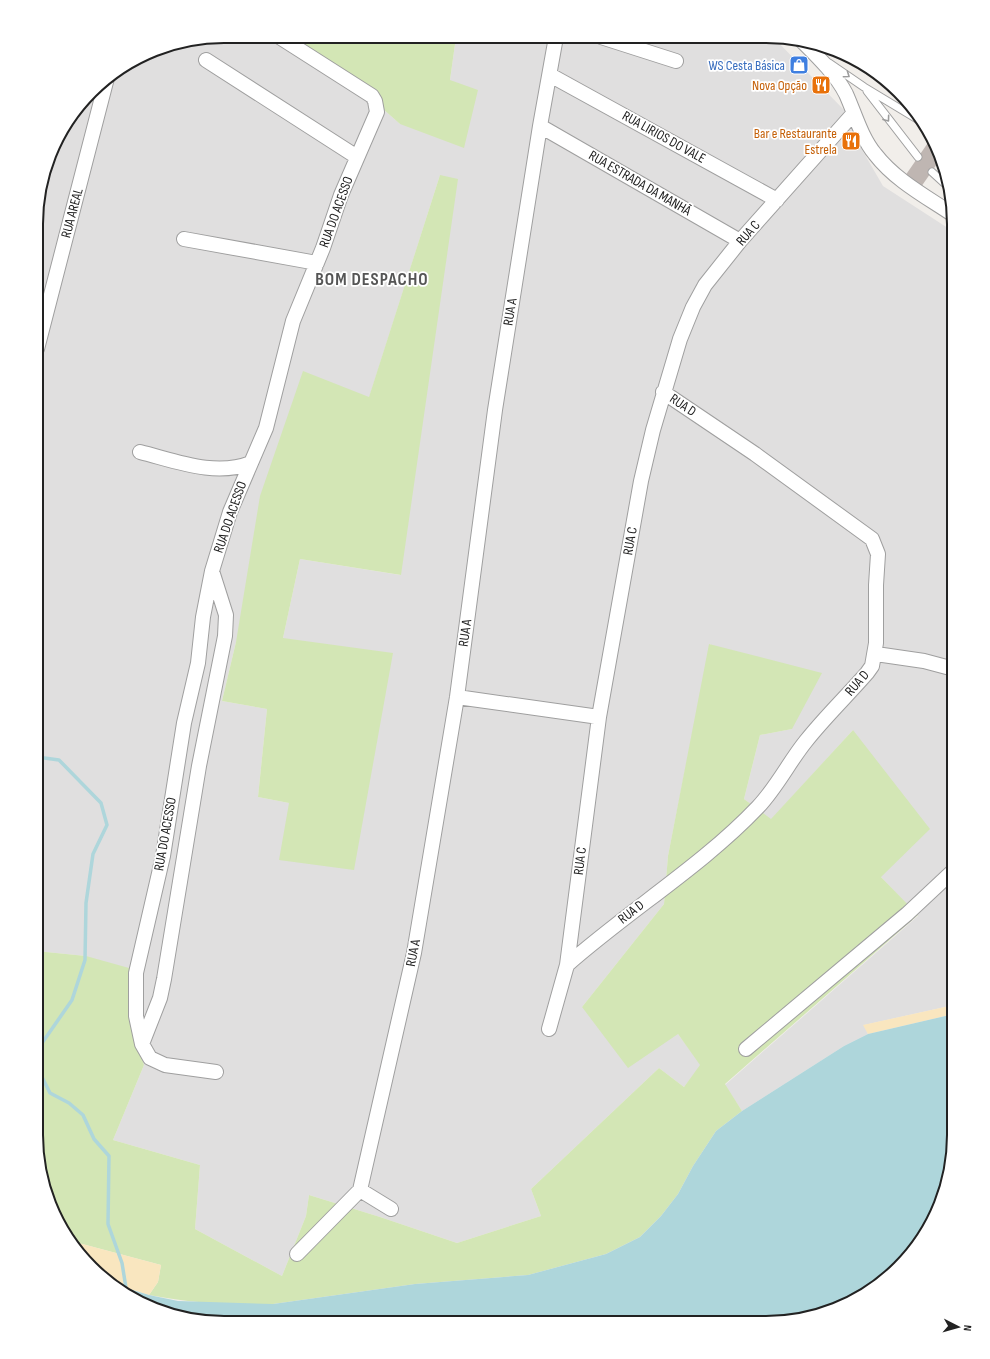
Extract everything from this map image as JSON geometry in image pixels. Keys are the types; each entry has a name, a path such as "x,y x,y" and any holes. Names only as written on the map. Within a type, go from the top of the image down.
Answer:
{"street":[{"name":"RUA DO ACESSO","path":"216,1072 165,1065 155,1062 146,1053 142,1044 136,1016 136,973 163,856 184,723 198,663 203,617 212,571 230,512 271,414 293,321 317,263 357,157 377,112 375,100 365,92 289,43"},
{"name":"RUA A","path":"360,1190 414,953 457,697 495,410 540,126 555,43"},
{"path":"620,43 676,61"},
{"path":"807,48 842,87 853,114 873,153 900,179 947,210"},
{"path":"206,60 357,157"},
{"name":"RUA LIRIOS DO VALE","path":"550,75 777,200"},
{"name":"RUA AREAL","path":"43,326 105,88"},
{"name":"RUA C","path":"549,1029 567,965 599,717 641,481 663,392 680,339 693,307 706,285 740,240 853,114"},
{"name":"RUA ESTRADA DA MANHÃ","path":"540,126 740,240"},
{"path":"184,239 317,263"},
{"name":"RUA D","path":"567,965 592,943 724,840 758,807 780,780 790,762 806,740 867,673 872,666 876,654 876,585 878,554 872,539 755,454 663,392"},
{"path":"140,452 189,465 213,469 233,469 251,463"},
{"path":"142,1044 160,998 164,979 196,782 226,628 224,610 212,571"},
{"path":"876,654 924,660 947,667"},
{"path":"457,697 599,717"},
{"path":"175,778 196,782"},
{"path":"746,1050 907,914 947,877"},
{"path":"297,1254 360,1190 391,1209"}],"lane":[{"path":"810,48 864,87 911,115"},
{"path":"864,87 918,157"},
{"path":"932,172 942,181"}],"shaded area":[{"path":"212,43 285,43 383,109 400,124 450,80 455,43 779,43 845,111 861,148 883,186 947,227 947,1007 864,1025 868,1034 844,1046 742,1111 725,1085 918,916 881,877 853,730 771,820 744,799 760,735 792,729 710,644 668,856 664,904 582,1007 678,1034 701,1065 684,1087 659,1068 531,1189 541,1216 457,1243 309,1195 306,1216 282,1276 195,1229 200,1165 113,1140 144,1065 86,956 43,952 43,212 49,177 57,155 73,123 96,96 114,80 133,67 177,49","holes":["440,175 400,575 300,559 283,638 354,870 289,803 258,797 267,709 222,701 236,642 369,398"]}],"green space":[{"path":"285,43 455,43 450,80 478,90 464,148 400,124 383,109"},
{"path":"440,175 458,179 401,575 300,559 283,638 393,653 354,870 279,860 289,803 258,797 267,709 222,701 236,642 260,496 303,371 369,397"},
{"path":"709,644 822,673 792,729 760,735 744,799 771,819 853,730 930,829 881,877 918,915 725,1084 742,1111 716,1131 693,1166 678,1194 661,1216 640,1237 606,1254 528,1275 415,1284 273,1304 226,1304 195,1302 149,1295 158,1282 161,1265 78,1243 73,1236 57,1204 49,1182 43,1147 43,952 86,956 129,968 130,1019 144,1065 113,1140 200,1165 195,1229 282,1276 306,1216 309,1195 457,1243 541,1216 531,1189 659,1068 684,1087 700,1065 678,1034 628,1068 582,1007 664,904 668,856"}],"sand":[{"path":"947,1007 947,1016 868,1034 863,1025"},
{"path":"78,1243 161,1265 158,1282 149,1295 123,1286 96,1263"}],"water":[{"path":"947,1016 947,1147 944,1170 933,1204 923,1226 910,1245 894,1263 876,1279 857,1292 813,1310 778,1316 212,1316 177,1310 155,1302 126,1288 149,1295 178,1301 273,1304 415,1284 528,1275 606,1254 640,1237 661,1216 678,1194 693,1166 716,1131 742,1111 844,1046 868,1034"}],"building":[{"path":"928,143 936,165 921,187 905,176"}],"waterway":[{"path":"43,758 59,760 101,803 107,825 93,854 86,903 85,960 72,1000 43,1042"},
{"path":"43,1079 50,1093 69,1103 83,1115 94,1139 109,1156 108,1224 122,1263 126,1288"}],"place":[{"name":"WS Cesta Básica","path":"799,65"},
{"name":"Nova Opção","path":"821,85"},
{"name":"Bar e Restaurante Estrela","path":"851,141"}],"district":[{"name":"BOM DESPACHO","path":"372,279"}]}
